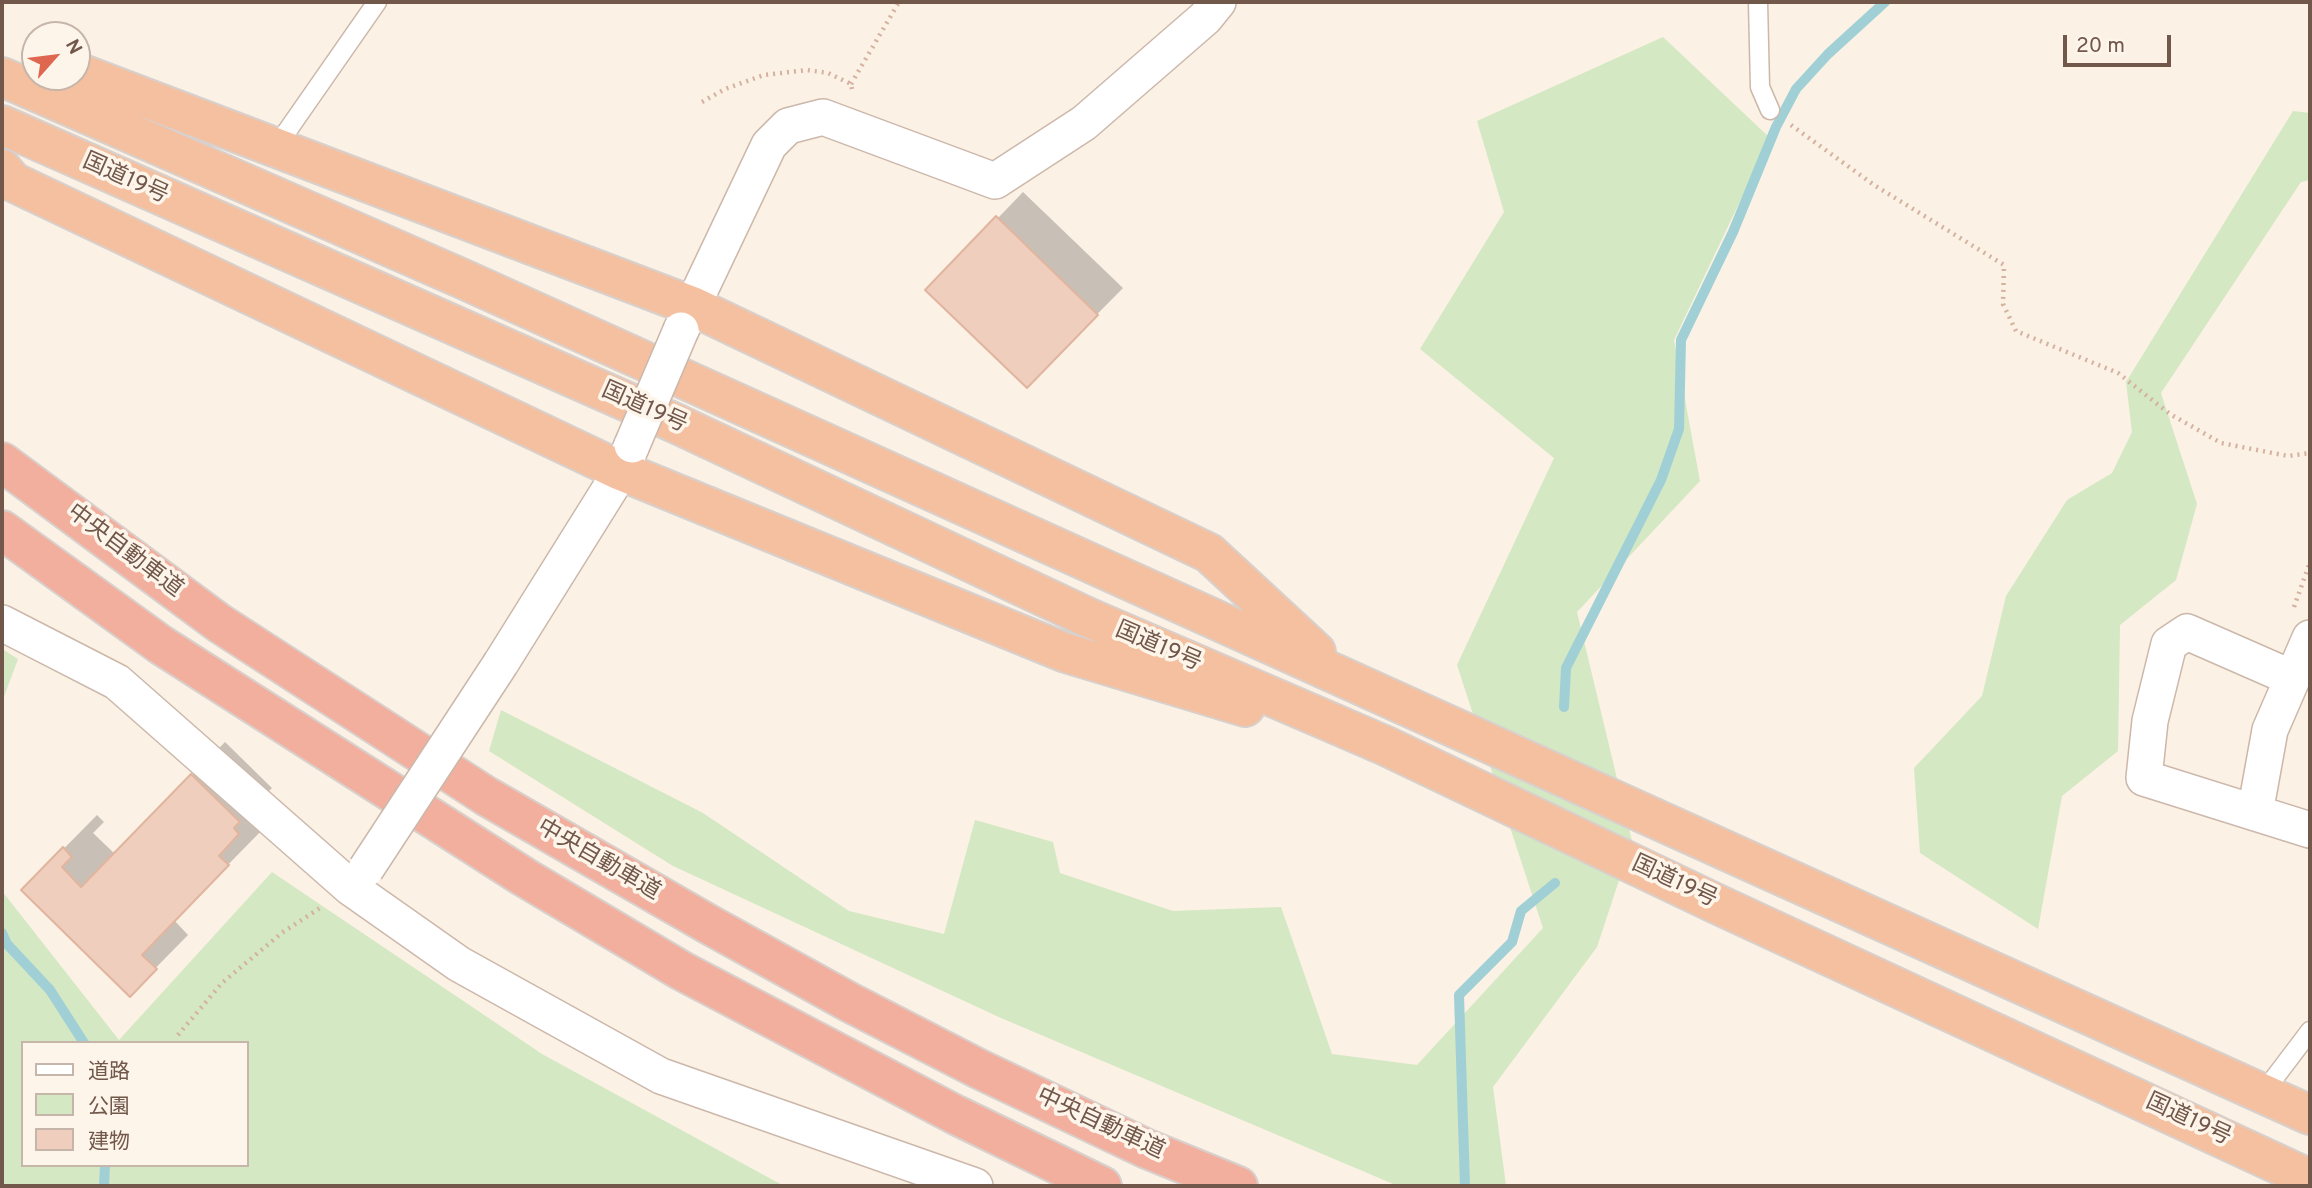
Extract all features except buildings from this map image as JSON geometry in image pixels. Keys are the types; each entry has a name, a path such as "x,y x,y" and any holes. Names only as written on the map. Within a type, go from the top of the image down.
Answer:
{"highway":[{"name":"国道19号","path":"15,77 2310,1115"},
{"path":"91,77 276,147 687,318 1209,553 1339,674"},
{"name":"国道19号","path":"2,125 676,423 1087,618 1386,746 1719,905 2310,1179"},
{"path":"2,169 13,181 1066,653 1206,696 1386,746"},
{"name":"中央自動車道","path":"2,461 219,623 486,796 708,924 861,1008 979,1069 1147,1149 1238,1186"},
{"path":"2,530 161,645 524,877 682,971 945,1109 1102,1186"}],"street":[{"path":"358,878 500,663 626,458 687,318 769,145 788,126 823,117 995,181 1084,123 1205,18 1218,2"},
{"path":"2,623 117,682 459,964 661,1076 975,1186"},
{"path":"2255,813 2270,730 2292,678 2300,629"},
{"path":"2292,678 2187,632 2169,644 2150,720 2144,778 2310,830"}],"lane":[{"path":"276,147 377,2"},
{"path":"1758,2 1760,87 1770,110"},
{"path":"2263,1093 2310,1031"}],"path":[{"path":"851,84 899,2"},
{"path":"1793,127 1874,185 2004,265 2003,304 2016,331 2118,373 2171,414 2221,443 2288,456 2310,453"},
{"path":"2300,629 2310,562"},
{"path":"178,1035 222,983 283,932 358,878"}],"green space":[{"path":"1663,37 1770,138 1674,340 1700,481 1577,612 1632,841 1597,947 1493,1087 1506,1186 1398,1186 1001,1018 673,866 489,751 501,710 703,813 849,911 944,934 975,820 1053,842 1060,873 1173,911 1281,907 1332,1054 1417,1065 1543,928 1457,665 1554,458 1420,349 1504,212 1477,121"},
{"path":"2293,111 2310,113 2310,180 2301,182 2161,393 2197,504 2176,580 2120,625 2118,751 2062,796 2038,929 1920,853 1914,768 1982,696 2006,596 2067,500 2112,473 2132,432 2126,382"},
{"path":"2,649 18,659 2,702"},
{"path":"272,872 542,1054 784,1186 2,1186 2,891 119,1040"}],"waterway":[{"path":"1564,707 1566,668 1661,480 1679,429 1681,340 1733,232 1776,127 1796,89 1828,54 1885,2"},
{"path":"1465,1186 1459,995 1512,942 1521,911 1555,883"},
{"path":"2,933 7,944 50,990 83,1041"},
{"path":"104,1186 105,1167"}]}
